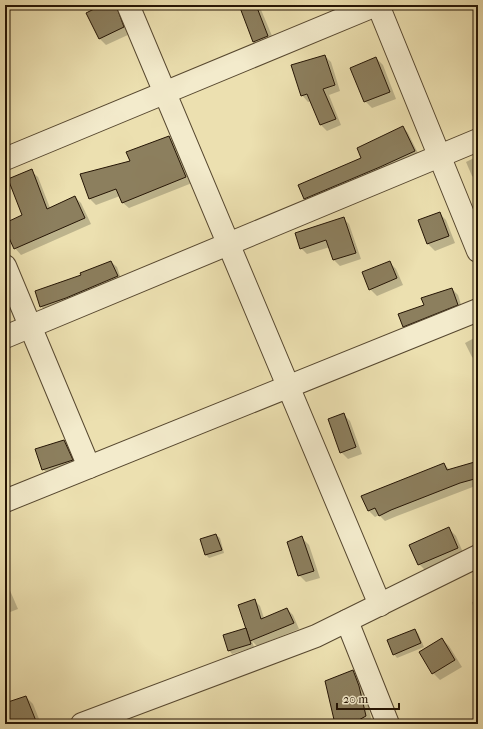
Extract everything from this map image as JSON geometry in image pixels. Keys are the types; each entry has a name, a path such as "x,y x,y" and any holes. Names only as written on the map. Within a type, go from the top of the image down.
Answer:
{"street":[{"path":"128,5 380,604"},
{"path":"5,160 377,5 478,251"},
{"path":"5,337 478,140"},
{"path":"5,266 89,467"},
{"path":"5,501 478,310"},
{"path":"82,724 316,636 478,556"},
{"path":"347,621 388,724"}],"building":[{"path":"102,5 116,5 124,27 99,39 86,13"},
{"path":"239,5 256,5 268,36 253,42"},
{"path":"325,55 335,85 323,89 336,119 320,125 307,94 301,96 291,65"},
{"path":"376,57 390,92 364,102 350,68"},
{"path":"403,126 415,151 304,199 298,185 361,158 357,148"},
{"path":"169,136 186,177 122,203 116,189 89,199 80,174 130,161 126,152"},
{"path":"32,169 47,209 75,196 85,218 14,249 5,229 5,223 22,215 8,179"},
{"path":"440,212 449,236 427,244 418,220"},
{"path":"344,217 356,253 333,260 326,240 300,249 295,233"},
{"path":"111,261 118,276 66,298 40,307 35,291 81,275 80,273"},
{"path":"390,261 397,278 369,290 362,272"},
{"path":"452,288 458,305 403,327 398,314 424,305 421,298"},
{"path":"344,413 356,447 340,453 328,419"},
{"path":"64,440 73,460 42,470 35,449"},
{"path":"478,461 478,478 460,483 379,516 375,508 368,511 361,496 444,463 447,470"},
{"path":"449,527 458,548 418,565 409,545"},
{"path":"216,534 222,550 205,555 200,539"},
{"path":"302,536 314,571 298,576 287,542"},
{"path":"255,599 261,619 287,608 294,623 250,641 238,605"},
{"path":"246,628 251,644 228,651 223,635"},
{"path":"415,629 421,643 393,655 387,640"},
{"path":"442,638 455,660 432,674 419,652"},
{"path":"353,670 359,686 366,716 357,721 344,724 335,724 325,681"},
{"path":"26,696 36,721 26,724 5,724 5,703"}]}
